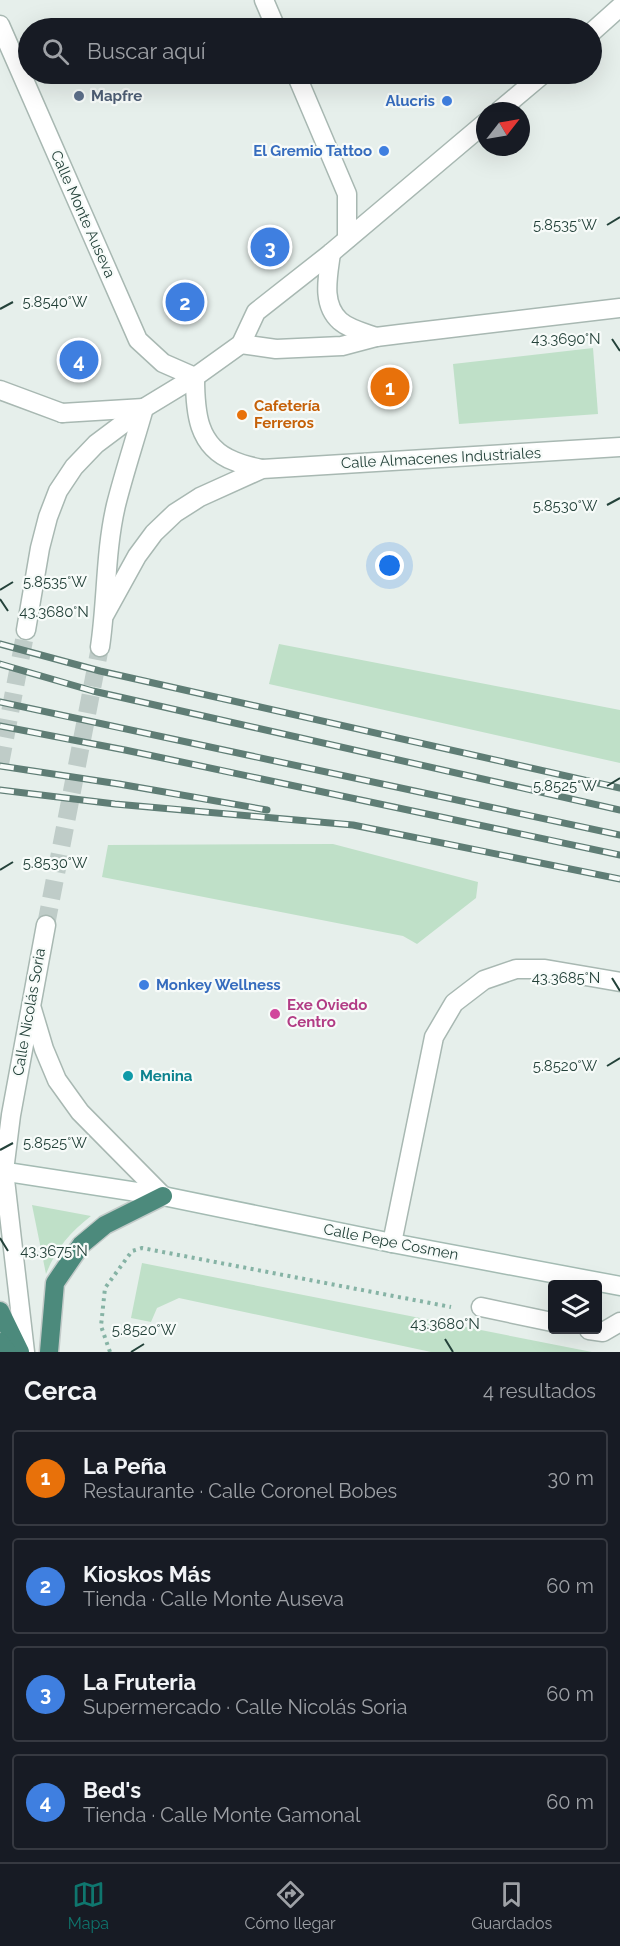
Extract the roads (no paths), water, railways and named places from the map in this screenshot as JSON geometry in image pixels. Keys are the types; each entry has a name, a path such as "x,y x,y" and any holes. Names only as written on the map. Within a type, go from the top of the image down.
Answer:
{"highway":[{"path":"49,1352 56,1283 81,1245 105,1225 163,1196"},
{"path":"0,1311 20,1352"},
{"path":"0,1342 7,1352"}],"street":[{"path":"264,0 272,18"},
{"path":"602,23 620,8"},
{"name":"Calle Monte Auseva","path":"0,26 18,67"},
{"name":"Calle Monte Auseva","path":"25,84 138,340 163,363 195,377"},
{"path":"300,84 347,194 347,239"},
{"path":"510,102 531,84"},
{"path":"26,630 40,548 48,517 58,491 74,467 96,444 144,408 195,377 241,344 256,312 331,253 476,131"},
{"path":"331,253 327,290 331,310 342,323 375,337"},
{"path":"241,344 276,349 342,346 375,337 620,308"},
{"name":"Calle Almacenes Industriales","path":"195,377 195,408 201,431 216,451 233,461 262,469 620,447"},
{"path":"0,390 62,413 144,408"},
{"path":"100,646 105,614 109,549 116,505 144,408"},
{"name":"Calle Almacenes Industriales","path":"105,614 137,556 154,533 175,513 200,497 262,469"},
{"name":"Calle Nicolás Soria","path":"25,1352 2,1171 10,1115 46,925"},
{"path":"392,1243 434,1037 454,1003 484,980 516,969 545,969 620,982"},
{"path":"30,1005 57,1080 80,1112 163,1196"},
{"name":"Calle Pepe Cosmen","path":"2,1171 163,1196 392,1243 620,1286"},
{"path":"481,1307 548,1321"},
{"path":"602,1332 620,1322"}],"tunnel":[{"path":"0,764 26,630"},
{"path":"46,925 100,647"}],"railway":[{"path":"0,644 100,671 620,788"},
{"path":"0,664 93,691 620,810"},
{"path":"0,702 620,835"},
{"path":"0,726 125,750 620,855"},
{"path":"0,766 267,810"},
{"path":"0,790 115,804 353,825 620,879"}],"place":[{"name":"Mapfre","path":"79,96"},
{"name":"Alucris","path":"447,101"},
{"name":"El Gremio Tattoo","path":"384,151"},
{"name":"La Fruteria","path":"270,247"},
{"name":"Kioskos Más","path":"185,302"},
{"name":"Bed's","path":"79,360"},
{"name":"La Peña","path":"390,387"},
{"name":"Cafetería Ferreros","path":"242,415"},
{"name":"Monkey Wellness","path":"144,985"},
{"name":"Exe Oviedo Centro","path":"275,1014"},
{"name":"Menina","path":"128,1076"}]}
